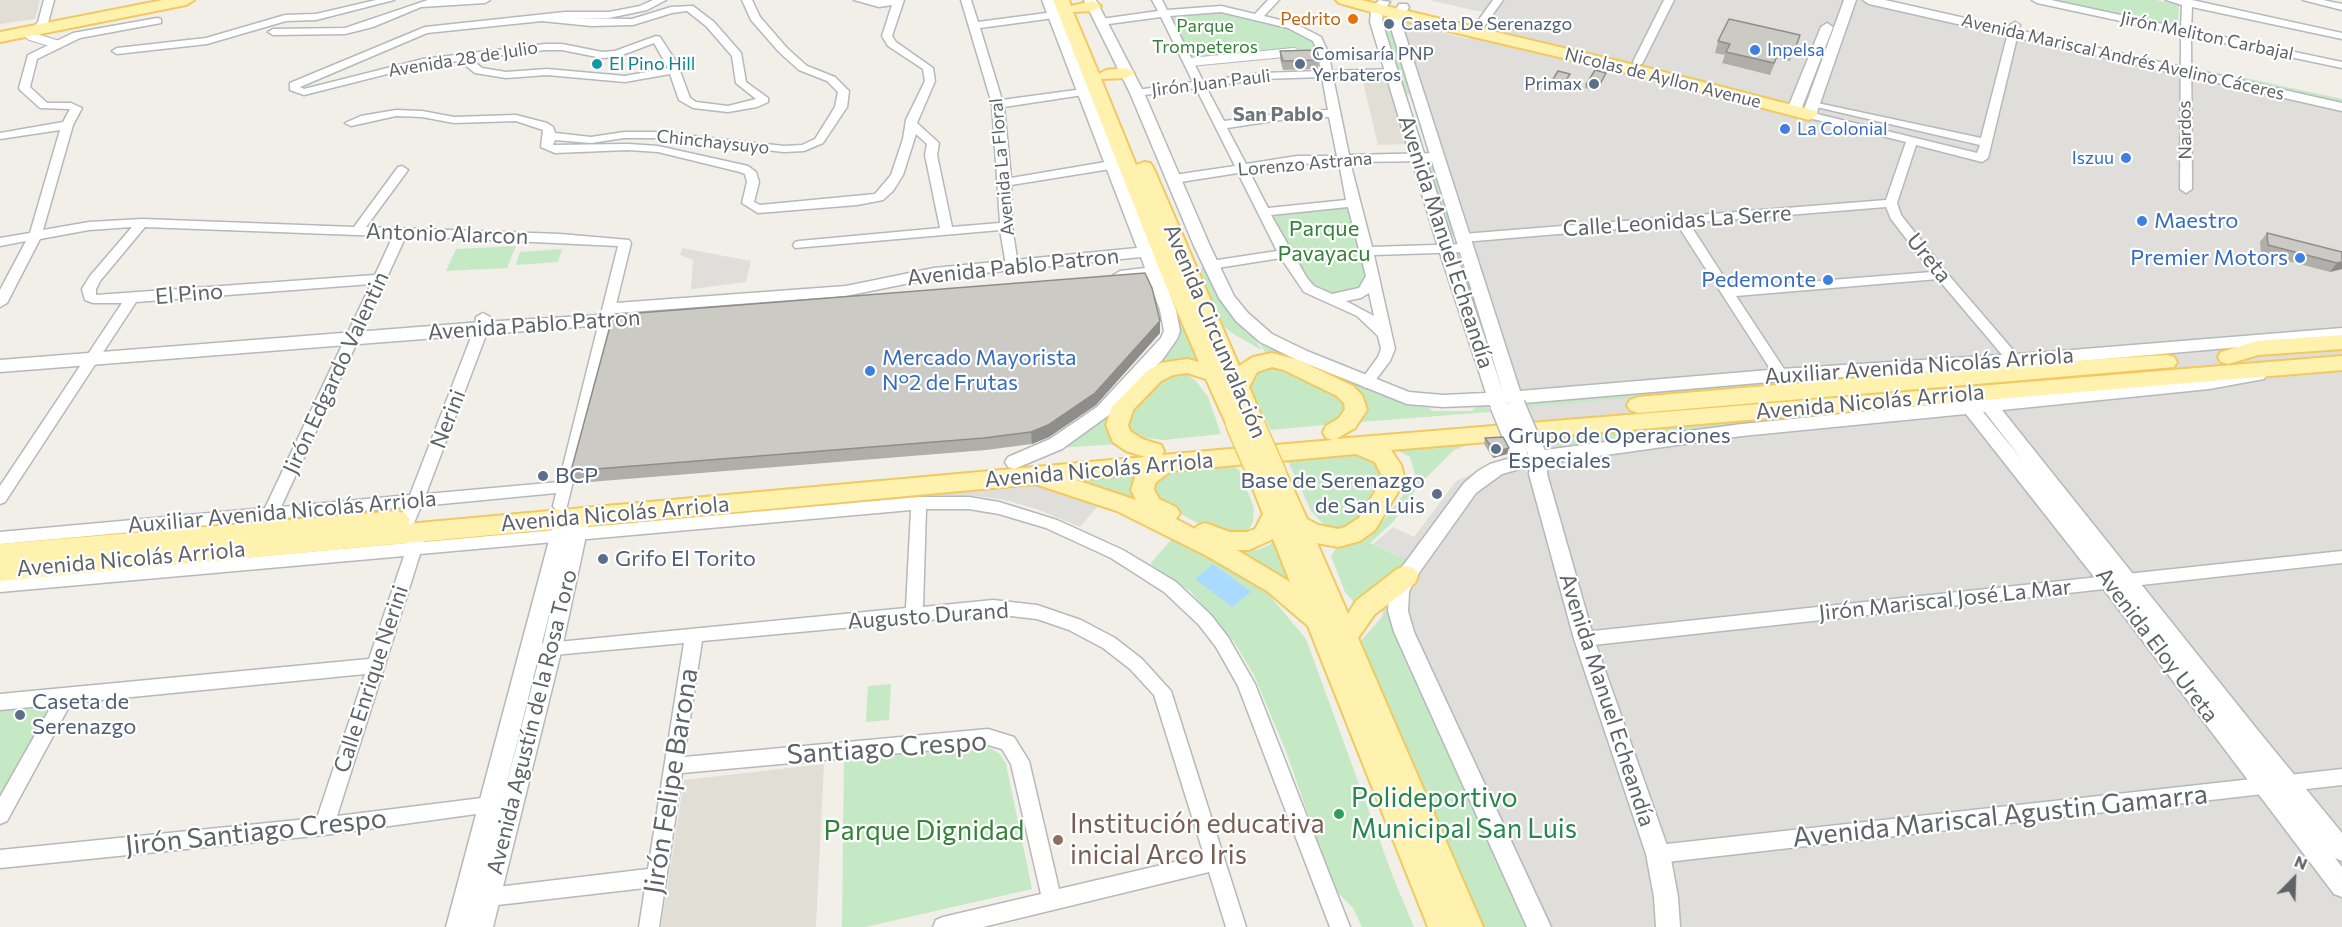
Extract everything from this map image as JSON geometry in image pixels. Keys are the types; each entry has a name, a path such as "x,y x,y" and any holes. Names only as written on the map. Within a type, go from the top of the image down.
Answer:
{"main road":[{"path":"0,30 160,14 186,0"},
{"name":"Nicolas de Ayllon Avenue","path":"1344,0 1378,4 1568,54 1803,107"},
{"name":"Avenida Circunvalación","path":"1075,5 1106,75 1171,271 1215,374 1244,421 1335,634 1468,927"},
{"name":"Avenida Circunvalación","path":"1075,5 1119,164 1163,251"},
{"name":"Nicolas de Ayllon Avenue","path":"1401,11 1480,25 1638,62 1803,107"},
{"path":"0,37 39,27"},
{"path":"1106,75 1126,73"},
{"name":"Avenida Circunvalación","path":"1171,271 1239,386 1244,421"},
{"name":"Avenida Nicolás Arriola","path":"1158,457 1334,432 2022,371 2228,357 2341,354"},
{"name":"Avenida Nicolás Arriola","path":"570,514 1020,469 1158,457 1356,446 2341,354"},
{"path":"2047,358 2107,366"},
{"path":"1239,386 1243,375 1250,367 1260,362 1272,360 1292,365 1345,391 1354,400 1356,410 1347,423 1334,432"},
{"path":"1215,374 1187,366 1168,368 1154,376 1123,407 1117,425 1121,436 1158,457 1142,489 1145,497 1155,507 1214,536 1236,542 1255,539 1286,519 1313,533 1338,538 1352,536 1367,524 1387,492 1393,476 1393,471 1383,456 1356,446"},
{"path":"1020,469 1112,500 1245,564 1296,600 1335,634 1406,576"},
{"name":"Avenida Nicolás Arriola","path":"0,553 698,507 1020,469"},
{"path":"656,525 698,507"},
{"name":"Avenida Nicolás Arriola","path":"0,571 332,549 414,525"},
{"name":"Avenida Circunvalación","path":"1335,634 1443,927"}],"street":[{"path":"49,0 39,27 30,36 56,44"},
{"path":"117,51 207,41 285,18 316,17 389,0"},
{"path":"273,32 345,31 369,25 418,5 433,2 483,0"},
{"name":"Avenida 28 de Julio","path":"661,0 643,8 618,13 425,30 294,85 295,90 304,92 423,62 464,59 545,47 562,47 602,55 617,54 639,48 656,39 674,70"},
{"name":"Chinchaysuyo","path":"550,136 591,140 624,135 656,135 775,148 804,148 819,141 841,107 844,91 839,84 803,68 791,57 763,30 747,0"},
{"path":"351,123 396,113 422,114 454,120 516,118 543,125 549,129 547,147 550,149 578,151 628,147 658,149 744,169 750,172 753,182 748,203 758,209 857,201 879,197 889,188 897,175 911,124 930,81 930,75 928,68 892,44 886,36 899,1 879,4 859,0"},
{"name":"Avenida La Floral","path":"966,0 998,104 1005,182 1006,226 1012,266"},
{"path":"1048,0 1075,5"},
{"path":"1157,0 1285,254 1309,289 1362,313 1376,324 1385,336"},
{"path":"1258,17 1274,0"},
{"path":"1480,25 1498,0"},
{"path":"1638,62 1669,0"},
{"path":"1803,107 1838,0"},
{"path":"1803,107 1850,0"},
{"name":"Avenida Mariscal Andrés Avelino Cáceres","path":"1869,0 2342,97"},
{"name":"Avenida Mariscal Andrés Avelino Cáceres","path":"1902,0 2014,29"},
{"name":"Jirón Meliton Carbajal","path":"2037,0 2342,65"},
{"path":"2171,0 2342,36"},
{"path":"2307,0 2342,7"},
{"name":"Nardos","path":"2186,189 2187,2"},
{"name":"Avenida Manuel Echeandía","path":"1378,4 1376,22 1394,72 1446,247 1531,460 1584,639 1658,854 1666,897 1668,927"},
{"path":"974,26 1075,5"},
{"path":"1005,182 1119,164 1083,92 1075,5"},
{"name":"Auxiliar Avenida Nicolás Arriola","path":"1075,5 1101,22 1137,93 1211,265 1227,298 1242,317 1266,338 1366,383 1407,398 1506,401 1781,375 2047,358 2342,333"},
{"path":"464,59 478,71 506,75 547,72 625,79 674,70 685,100 693,105 728,109 753,105 764,100 741,83 737,55 710,24 689,9 685,8 633,22 591,23 544,18"},
{"path":"1101,22 1215,8 1258,17 1307,32 1317,39 1327,73 1353,203 1368,251 1388,349 1385,358 1366,383"},
{"name":"Avenida Manuel Echeandía","path":"1401,11 1396,25 1464,243 1506,401"},
{"path":"0,303 35,236 67,124 76,108 74,106 44,106 24,88 32,57 77,35 160,14"},
{"path":"1987,143 2014,29"},
{"path":"1190,62 1304,52"},
{"name":"Avenida Mariscal Andrés Avelino Cáceres","path":"2185,66 2342,106"},
{"name":"Jirón Juan Pauli","path":"1137,93 1262,76 1394,72"},
{"path":"998,104 1083,92"},
{"path":"1401,98 1417,98"},
{"name":"Nicolas de Ayllon Avenue","path":"1803,107 1987,143 1983,158 1912,141 1803,107"},
{"path":"1221,125 1300,114 1334,113"},
{"path":"0,136 67,124"},
{"path":"911,124 933,143 931,155 947,232"},
{"path":"1891,203 1912,141"},
{"name":"Lorenzo Astrana","path":"1174,179 1296,160 1437,157"},
{"path":"357,231 402,170"},
{"path":"1264,212 1324,204 1353,203"},
{"name":"Calle Leonidas La Serre","path":"1368,251 1446,247 1464,243 1891,203"},
{"name":"Ureta","path":"1891,203 1895,216 1941,275 2014,360"},
{"path":"1681,222 1781,375"},
{"name":"Antonio Alarcon","path":"0,242 88,226 142,223 560,238 625,243 607,314 570,514"},
{"name":"El Pino","path":"142,223 89,289 90,297 98,300 132,298 380,279"},
{"path":"799,245 1006,226"},
{"name":"Jirón Edgardo Valentin","path":"271,512 401,233"},
{"name":"Avenida Pablo Patron","path":"607,314 846,291 934,273 1202,246"},
{"path":"1211,265 1285,254"},
{"name":"Avenida Pablo Patron","path":"1106,277 1211,265"},
{"path":"1020,469 1103,411 1157,355 1172,331 1168,310 1156,295 1171,271"},
{"path":"1728,292 1941,275"},
{"path":"1330,298 1356,295 1369,286 1372,277"},
{"name":"Avenida Pablo Patron","path":"0,354 95,353 482,322 903,296"},
{"path":"0,498 132,298"},
{"name":"Nerini","path":"414,525 482,322"},
{"name":"Avenida Pablo Patron","path":"0,366 95,353"},
{"name":"Auxiliar Avenida Nicolás Arriola","path":"1406,576 1470,488 1489,472 1531,460 1742,430 2209,383 2341,354"},
{"name":"Avenida Eloy Ureta","path":"1980,406 2119,581 2168,630 2237,736 2265,786 2342,886"},
{"path":"914,614 919,503"},
{"name":"Auxiliar Avenida Nicolás Arriola","path":"0,538 271,512 414,525 570,514 656,525 919,503 969,503 999,508 1043,521 1117,554 1154,576 1185,600 1222,642 1246,684 1340,927"},
{"name":"Avenida Agustín de la Rosa Toro","path":"458,927 501,804 541,649 570,514"},
{"name":"Calle Enrique Nerini","path":"324,826 375,666 414,525"},
{"path":"0,586 332,549"},
{"name":"Jirón Mariscal José La Mar","path":"1584,639 2341,559"},
{"path":"1406,576 1399,592 1398,611 1410,646 1539,927"},
{"name":"Avenida Eloy Ureta","path":"2119,581 2147,632 2237,736 2289,784 2342,850"},
{"name":"Augusto Durand","path":"541,649 993,607 1038,612 1075,625 1109,643 1136,664 1162,691 1236,927"},
{"path":"2147,632 2168,630"},
{"name":"Jirón Felipe Barona","path":"649,927 694,636"},
{"path":"0,702 375,666"},
{"path":"0,815 66,695"},
{"name":"Santiago Crespo","path":"674,766 963,738 988,737 1008,743 1020,761 1052,900"},
{"name":"Avenida Mariscal Agustin Gamarra","path":"1658,854 2342,777"},
{"name":"Avenida Agustín de la Rosa Toro","path":"481,927 489,897 501,804"},
{"name":"Jirón Santiago Crespo","path":"0,859 324,826 501,804"},
{"path":"944,927 1216,861"},
{"path":"489,897 657,877"}],"shaded area":[{"path":"0,0 40,0 35,19 0,24"},
{"path":"1429,0 1491,0 1484,11 1477,11"},
{"path":"1497,0 1862,0 2342,108 2342,927 1509,927 1380,649 1385,577 1400,556 1373,544 1393,527 1414,537 1456,481 1508,458 1512,379 1401,22 1468,39"},
{"path":"1389,76 1408,144 1378,145 1362,77"},
{"path":"682,248 751,261 746,282 691,289 693,260 680,255"},
{"path":"1025,481 1103,500 1080,527 1037,509 1005,500 943,495 942,488"},
{"path":"824,764 816,927 661,927 684,780"}],"green space":[{"path":"2045,0 2156,0 2179,5 2178,28"},
{"name":"Parque Trompeteros","path":"1215,12 1307,36 1315,43 1317,51 1190,61 1170,17 1174,14"},
{"path":"1391,21 1413,95 1403,94 1383,23"},
{"path":"2227,74 2342,99 2342,103 2227,77"},
{"path":"1426,163 1435,164 1455,237 1450,236"},
{"name":"Parque Pavayacu","path":"1341,207 1351,211 1365,275 1364,284 1358,290 1334,295 1317,290 1310,282 1273,218 1276,215"},
{"path":"516,246 507,268 446,271 456,249"},
{"path":"562,249 558,262 516,265 520,252"},
{"path":"1208,267 1262,350 1235,335 1215,320 1206,298 1211,297 1201,272 1195,273 1193,269"},
{"path":"1183,321 1198,362 1152,371 1176,338 1180,330 1180,323"},
{"path":"1252,329 1427,405 1432,411 1472,411 1475,407 1486,407 1490,408 1490,412 1359,422 1365,408 1279,357 1266,354"},
{"path":"1273,366 1336,390 1349,403 1341,419 1323,425 1271,430 1250,389 1250,381 1256,371"},
{"path":"1942,369 1944,371 1526,407 1528,401 1735,382"},
{"path":"1182,371 1196,381 1208,397 1221,434 1164,440 1138,437 1127,431 1125,417 1158,379"},
{"path":"1125,396 1118,444 1058,448"},
{"path":"1842,412 1592,443 1538,447 1532,435"},
{"path":"1484,439 1454,450 1420,484 1393,522 1370,543 1408,560 1397,574 1357,603 1353,601 1345,592 1331,556 1337,547 1353,543 1367,535 1385,519 1406,491 1415,475 1410,457 1393,448"},
{"path":"1358,453 1383,462 1385,488 1348,532 1325,526 1311,511 1287,459"},
{"path":"1231,465 1239,470 1254,508 1253,522 1243,533 1243,537 1208,529 1156,500 1152,484 1165,474"},
{"path":"1139,473 1132,491 1141,503 1072,479"},
{"path":"1279,536 1305,604 1224,547 1241,551 1258,550 1269,545"},
{"name":"Polideportivo Municipal San Luis","path":"1172,539 1239,573 1265,590 1306,639 1393,877 1414,927 1362,927 1353,908 1334,889 1286,751 1254,675 1234,642 1190,591 1150,564"},
{"path":"1387,611 1526,927 1480,927 1361,641"},
{"path":"891,684 889,720 866,722 868,686"},
{"path":"53,705 0,805 0,710"},
{"name":"Parque Dignidad","path":"968,745 988,747 1000,754 1006,764 1032,889 865,927 842,927 844,760"}],"water":[{"path":"1213,564 1251,592 1232,607 1195,579"}],"building":[{"path":"1729,19 1800,35 1795,49 1781,46 1774,63 1726,52 1730,44 1718,41"},
{"path":"1317,50 1319,60 1283,61 1280,51"},
{"name":"Primax","path":"1595,70 1606,73 1598,88 1586,85"},
{"name":"Primax","path":"1558,71 1570,74 1560,89 1549,86"},
{"path":"2267,233 2342,252 2342,262 2337,263 2268,245"},
{"name":"Mercado Mayorista N°2 de Frutas","path":"1145,273 1152,288 1160,321 1095,393 1048,425 1031,432 984,438 571,471 613,315"},
{"path":"1503,437 1509,448 1495,452 1485,438"}],"place":[{"name":"Pedrito","path":"1353,19"},
{"name":"Caseta De Serenazgo","path":"1389,24"},
{"name":"Inpelsa","path":"1755,50"},
{"name":"El Pino Hill","path":"597,64"},
{"name":"Comisaría PNP Yerbateros","path":"1300,64"},
{"name":"Primax","path":"1594,84"},
{"name":"La Colonial","path":"1785,129"},
{"name":"Iszuu","path":"2126,158"},
{"name":"Maestro","path":"2142,221"},
{"name":"Premier Motors","path":"2300,258"},
{"name":"Pedemonte","path":"1828,280"},
{"name":"Mercado Mayorista N°2 de Frutas","path":"870,371"},
{"name":"Grupo de Operaciones Especiales","path":"1496,449"},
{"name":"BCP","path":"543,476"},
{"name":"Base de Serenazgo de San Luis","path":"1437,494"},
{"name":"Grifo El Torito","path":"603,559"},
{"name":"Caseta de Serenazgo","path":"20,715"},
{"name":"Polideportivo Municipal San Luis","path":"1339,814"},
{"name":"Institución educativa inicial Arco Iris","path":"1058,840"}],"district":[{"name":"San Pablo","path":"1278,114"}]}
